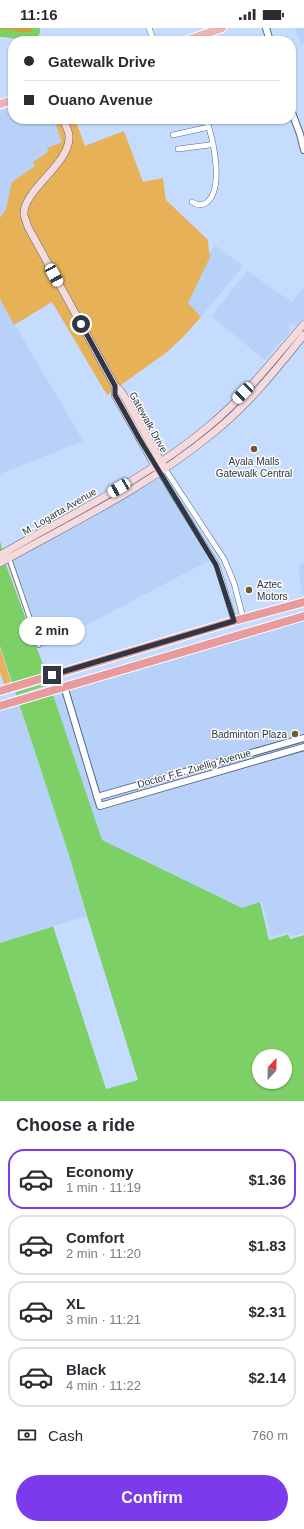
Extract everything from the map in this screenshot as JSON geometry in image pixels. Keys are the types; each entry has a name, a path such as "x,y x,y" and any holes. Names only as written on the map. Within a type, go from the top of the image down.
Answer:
{"highway":[{"path":"0,691 243,618 304,602"},
{"path":"0,706 304,616"}],"main road":[{"path":"199,36 222,28"},
{"name":"Gatewalk Drive","path":"65,124 69,136 68,146 64,154 30,199 25,207 24,215 28,227 115,386 121,391 127,401 160,467"},
{"name":"M. Logarta Avenue","path":"160,467 218,418 261,374 304,324"},
{"name":"M. Logarta Avenue","path":"4,558 112,492 160,467 223,424 258,390 304,335"},
{"path":"218,418 223,424"}],"street":[{"path":"296,123 304,150"},
{"path":"192,202 196,205 203,204 211,198 215,191 216,175 213,143 208,124"},
{"path":"173,135 209,127"},
{"path":"178,148 209,145 213,143"},
{"path":"160,467 224,558 234,583 243,618"},
{"path":"160,467 191,525 216,565 234,621"},
{"path":"191,525 198,520"},
{"path":"4,558 39,645"},
{"path":"60,687 97,797"},
{"name":"Doctor F.E. Zuellig Avenue","path":"304,738 97,797 100,806 304,747"}],"shaded area":[{"path":"0,28 35,28 24,34 0,30"},
{"path":"295,28 304,28 304,44 301,45"},
{"path":"8,109 8,124 56,124 63,142 47,148 48,152 33,162 35,166 12,182 6,209 0,218 0,111"},
{"path":"56,124 77,124 85,146 124,131 143,182 163,178 166,200 208,240 209,253 211,255 188,303 201,317 167,352 107,395 52,302 14,325 0,299 0,218 6,209 12,182 35,166 33,162 48,152 47,148 62,142"},
{"path":"215,245 243,266 201,317 187,303 211,255 209,253"},
{"path":"247,271 292,302 304,287 304,317 295,326 291,323 288,327 291,330 265,360 211,316"},
{"path":"0,299 83,441 0,474"},
{"path":"158,479 178,506 210,560 43,648 13,560"},
{"path":"0,541 6,565 42,662 102,840 242,908 260,902 270,940 289,934 291,939 304,935 304,1101 0,1101 0,943 87,916 68,852 0,646"},
{"path":"13,560 41,645 37,646 7,563"},
{"path":"304,563 304,594 301,594 299,565"},
{"path":"304,621 304,935 290,939 288,934 269,940 242,908 102,840 53,696 96,681"},
{"path":"0,648 11,682 4,684 0,672"},
{"path":"19,705 68,852 86,916 0,943 0,710"}],"pier":[{"path":"47,672 50,682 13,693 10,683"},
{"path":"51,684 54,694 17,706 14,696"},
{"path":"260,902 262,902 271,937 289,932 292,936 304,933 304,935 290,939 288,934 269,940"},
{"path":"87,916 138,1080 106,1089 53,926"}],"waterway":[{"path":"0,33 29,36 36,32 36,28"}],"place":[{"name":"Ayala Malls Gatewalk Central","path":"254,449"},
{"name":"Aztec Motors","path":"249,590"},
{"name":"Badminton Plaza","path":"295,734"}],"route":[{"path":"52,675 234,621 216,565 155,466 115,395 115,386 81,324"}]}
